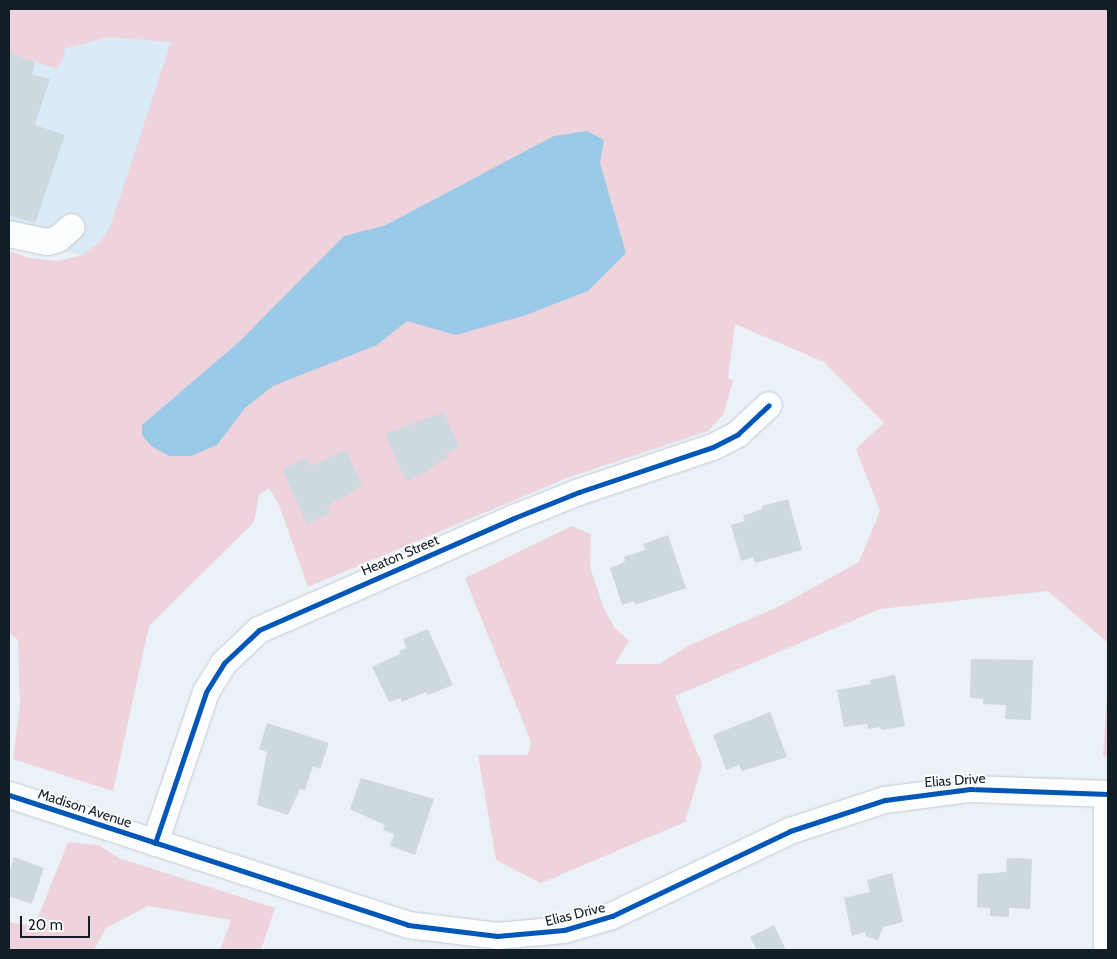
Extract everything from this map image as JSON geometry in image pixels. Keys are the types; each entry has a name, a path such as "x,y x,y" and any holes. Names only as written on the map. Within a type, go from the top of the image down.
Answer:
{"street":[{"path":"9,234 47,242 58,240 72,227"},
{"name":"Heaton Street","path":"155,843 206,692 224,663 247,638 273,621 514,518 579,492 713,447 738,434 769,405"},
{"name":"Elias Drive","path":"155,843 455,942 517,936 588,924 633,908 790,831 885,800 979,788 1108,794"},
{"path":"1107,950 1108,794"},
{"name":"Madison Avenue","path":"9,795 155,843"}],"shaded area":[{"path":"9,9 1108,9 1108,643 1048,591 880,609 675,696 702,765 685,822 541,883 496,860 478,755 528,755 531,742 465,578 572,526 591,534 590,567 604,609 615,628 629,641 615,664 659,664 690,645 782,605 859,562 880,511 856,449 884,423 824,362 735,324 728,378 733,381 723,415 708,431 567,478 308,587 279,505 269,488 259,495 254,522 149,626 113,791 13,759 20,704 18,640 9,633 9,251 30,258 58,261 82,255 101,241 110,227 171,42 109,37 63,49 65,55 57,69 9,53"},
{"path":"9,17 173,39 105,264 9,231"},
{"path":"1108,674 1108,756 1103,757"},
{"path":"68,842 98,845 119,858 275,908 261,950 220,950 231,920 148,906 106,928 94,950 9,950 9,922 34,927"}],"water":[{"path":"587,131 604,140 600,163 626,253 588,291 526,315 456,335 407,321 377,345 273,386 245,408 217,445 191,456 169,456 151,446 142,435 142,425 240,341 344,236 386,225 554,136"}],"building":[{"path":"9,53 35,62 32,74 50,79 35,125 65,135 35,223 9,215"},
{"path":"444,412 459,447 446,453 449,458 429,468 430,470 406,481 385,434"},
{"path":"346,450 362,486 327,506 331,513 307,524 282,469 307,458 311,466"},
{"path":"788,499 802,550 755,563 753,557 741,561 731,525 745,521 743,516 762,509 762,506"},
{"path":"668,535 686,588 635,605 634,601 622,605 610,568 625,561 624,557 645,550 643,544"},
{"path":"428,629 453,685 428,695 426,692 401,702 401,698 389,702 372,667 400,654 399,651 406,648 403,639"},
{"path":"971,659 1033,660 1031,720 1005,719 1006,705 983,704 983,699 970,698"},
{"path":"895,675 905,726 881,730 880,727 868,729 867,724 844,727 837,690 871,684 870,680"},
{"path":"770,712 787,757 742,771 739,765 726,770 713,735"},
{"path":"267,723 329,743 320,769 313,766 305,790 300,789 288,815 257,805 267,752 259,749"},
{"path":"361,778 434,799 415,855 390,846 394,834 383,830 385,825 350,809"},
{"path":"14,857 44,868 32,904 9,896 9,873"},
{"path":"1007,858 1032,859 1030,909 1009,908 1009,917 990,916 990,908 977,907 978,874 1006,872"},
{"path":"892,873 903,922 883,927 878,941 866,936 865,932 852,936 844,898 870,892 867,880"},
{"path":"774,925 786,950 757,950 750,937"}],"cycle path":[{"path":"155,843 206,692 224,663 259,630 514,518 579,492 713,447 738,434 769,405"},
{"path":"9,795 408,925 497,936 564,930 612,916 790,831 885,800 970,789 1108,794"}]}
